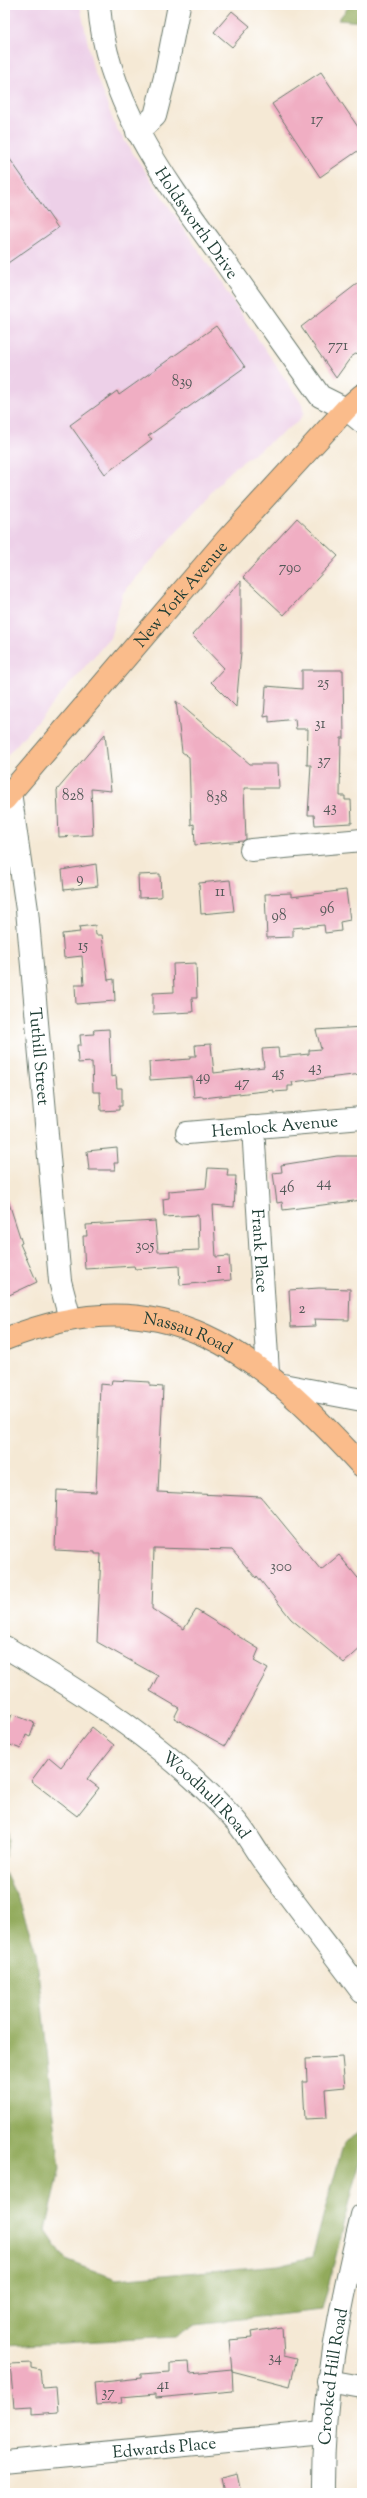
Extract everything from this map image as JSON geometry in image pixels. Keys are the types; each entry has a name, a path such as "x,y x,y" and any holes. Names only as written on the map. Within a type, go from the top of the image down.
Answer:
{"main road":[{"name":"New York Avenue","path":"8,795 227,539 357,409"},
{"name":"Nassau Road","path":"5,1339 34,1328 70,1319 119,1315 154,1318 198,1331 241,1355 275,1379"},
{"path":"275,1379 362,1466"}],"street":[{"name":"Holdsworth Drive","path":"99,5 100,26 110,63 123,103 137,132 194,220 320,396 357,409"},
{"path":"137,132 155,116 165,77 179,5"},
{"name":"Tuthill Street","path":"8,795 26,910 60,1280 70,1319"},
{"path":"251,850 362,840"},
{"name":"Hemlock Avenue","path":"187,1133 362,1118"},
{"name":"Frank Place","path":"253,1127 275,1379"},
{"name":"Nassau Road","path":"275,1379 362,1400"},
{"name":"Woodhull Road","path":"5,1648 88,1696 129,1725 197,1782 234,1818 263,1860 362,1992"},
{"name":"Crooked Hill Road","path":"323,2493 324,2432 328,2381 337,2320 362,2215"},
{"path":"328,2381 362,2387"},
{"name":"Edwards Place","path":"5,2462 324,2432"}],"shaded area":[{"path":"5,5 80,5 93,68 116,128 302,404 304,413 299,421 230,471 123,593 110,638 5,758"}],"green space":[{"path":"350,5 362,5 362,22 338,20"},
{"path":"5,1813 9,1840 5,1857"},
{"path":"5,1873 20,1903 36,1952 60,2169 46,2230 66,2260 116,2279 279,2265 312,2257 344,2142 362,2130 362,2154 322,2310 195,2324 175,2337 5,2346"}],"building":[{"path":"232,11 250,26 232,47 214,32"},
{"path":"321,72 362,133 362,148 320,177 272,104"},
{"path":"5,152 58,228 5,265"},
{"path":"362,280 362,350 351,357 336,378 301,327"},
{"path":"216,326 245,367 148,436 152,439 105,474 70,425 117,391 119,395"},
{"path":"297,518 338,556 284,615 243,577"},
{"path":"241,581 241,652 236,707 211,682 224,668 192,635"},
{"path":"302,670 343,670 344,738 341,738 340,796 345,796 345,800 351,800 352,823 315,825 314,815 308,815 311,765 307,765 308,729 296,729 295,719 269,722 269,716 264,717 266,686 302,689"},
{"path":"176,701 250,764 278,764 279,788 244,788 246,839 243,841 195,845 194,824 191,825 189,757 182,752"},
{"path":"105,734 111,791 91,789 93,835 59,837 57,790"},
{"path":"96,864 98,886 64,890 62,870"},
{"path":"160,874 161,897 139,898 138,875"},
{"path":"230,880 234,911 201,914 199,883"},
{"path":"346,890 350,920 340,922 341,931 325,933 324,925 293,928 293,937 267,938 265,894 291,893 291,897"},
{"path":"95,925 96,935 102,935 108,980 114,979 115,1001 76,1004 75,985 84,985 82,956 64,958 62,934 80,932 79,927"},
{"path":"196,963 197,998 192,998 193,1012 153,1014 153,993 174,992 173,964"},
{"path":"362,1027 362,1074 292,1082 293,1086 288,1086 288,1091 273,1092 273,1090 203,1098 203,1096 194,1097 192,1077 150,1080 149,1062 190,1059 190,1056 196,1056 195,1045 211,1044 214,1073 264,1067 262,1049 278,1048 279,1057 309,1054 309,1050 321,1049 316,1030"},
{"path":"109,1029 111,1077 116,1076 117,1088 122,1088 122,1106 119,1106 119,1110 101,1111 100,1092 93,1092 92,1062 78,1063 77,1045 81,1045 80,1035 94,1034 93,1030"},
{"path":"117,1148 118,1163 114,1163 115,1170 89,1170 87,1151"},
{"path":"337,1156 362,1156 362,1200 283,1210 282,1202 277,1203 273,1173 282,1172 281,1165"},
{"path":"208,1168 228,1169 227,1176 236,1176 234,1207 213,1205 216,1257 229,1256 231,1280 180,1285 179,1266 135,1269 134,1266 85,1269 83,1236 87,1236 86,1225 155,1221 158,1252 199,1250 198,1215 164,1217 163,1199 169,1198 169,1191 206,1188"},
{"path":"5,1200 8,1200 22,1243 20,1244 37,1282 5,1297"},
{"path":"319,1288 350,1289 349,1320 314,1319 315,1326 291,1327 289,1290"},
{"path":"112,1380 150,1382 150,1386 163,1387 158,1492 261,1497 321,1570 339,1555 362,1583 362,1647 344,1663 291,1619 257,1576 256,1578 232,1550 154,1548 152,1609 184,1629 196,1610 259,1649 254,1661 268,1669 225,1746 174,1718 179,1708 150,1691 158,1676 97,1642 101,1554 95,1554 95,1552 55,1550 57,1490 96,1492 100,1384 111,1385"},
{"path":"12,1714 35,1723 30,1737 26,1735 21,1749 5,1743 5,1718 10,1720"},
{"path":"92,1727 114,1745 87,1779 99,1788 77,1816 31,1781 49,1757 61,1767"},
{"path":"342,2057 345,2087 325,2089 327,2118 305,2119 303,2082 307,2082 306,2059"},
{"path":"282,2327 284,2355 297,2358 290,2386 232,2371 229,2340 252,2338 251,2332"},
{"path":"189,2362 190,2373 232,2369 233,2391 156,2398 156,2394 121,2397 122,2403 96,2405 94,2383 141,2378 141,2374 170,2372 170,2363"},
{"path":"31,2363 31,2368 40,2370 42,2388 56,2387 58,2412 32,2414 32,2406 14,2407 10,2364"},
{"path":"237,2474 241,2493 224,2493 221,2478"}]}
